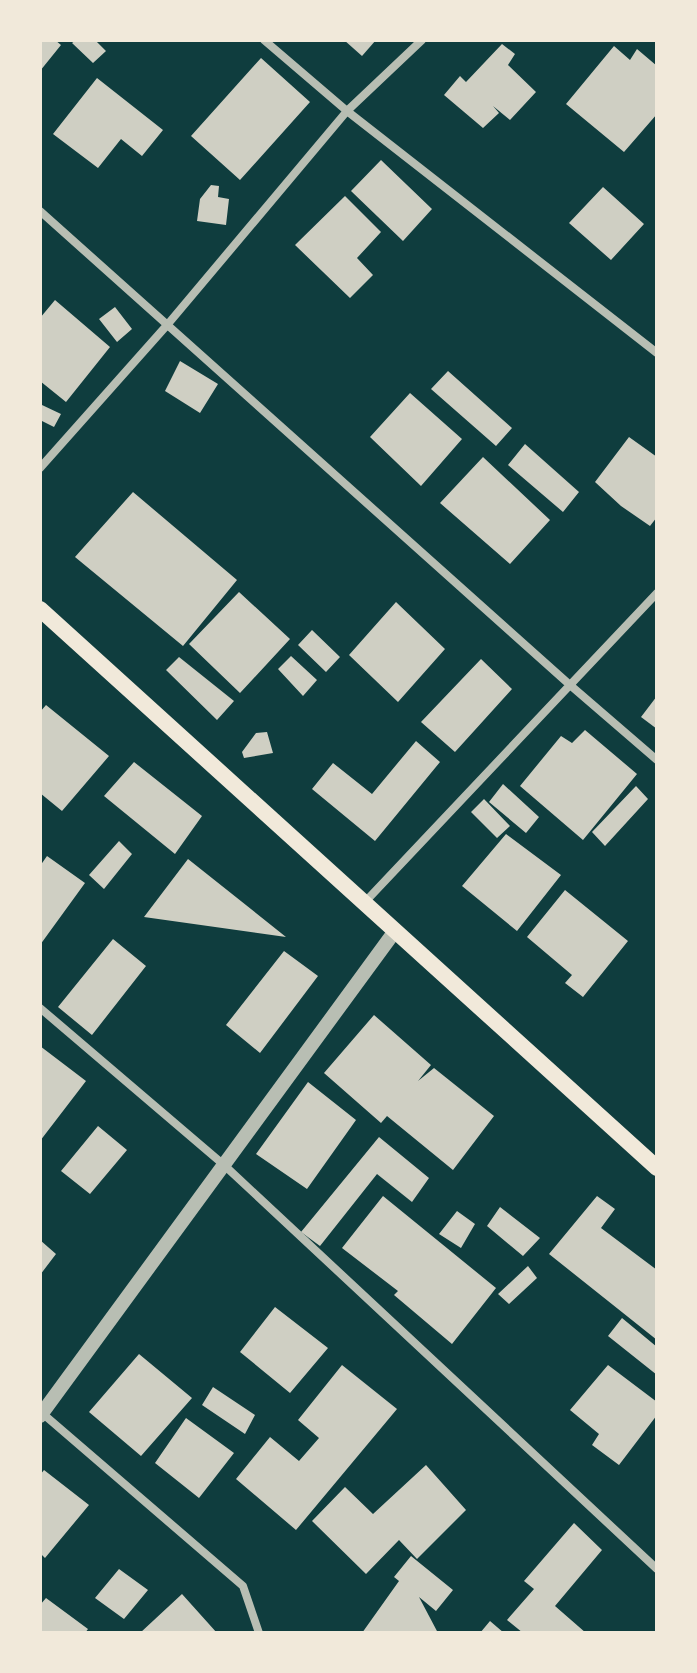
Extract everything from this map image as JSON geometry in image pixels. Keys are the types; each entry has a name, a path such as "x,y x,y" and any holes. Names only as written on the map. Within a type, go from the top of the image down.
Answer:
{"main road":[{"path":"40,609 657,1168"}],"street":[{"path":"264,40 347,111 657,353"},
{"path":"40,468 168,324 347,111 422,40"},
{"path":"40,211 657,760"},
{"path":"364,903 657,593"},
{"path":"259,1633 243,1586 41,1413 395,931"},
{"path":"40,1008 224,1165 657,1569"}],"building":[{"path":"40,40 55,40 61,45 40,71"},
{"path":"76,40 95,40 106,51 93,63 72,43"},
{"path":"344,40 376,40 362,56"},
{"path":"502,44 515,54 508,65 536,92 510,120 493,106 499,113 483,128 444,95 460,76 466,82"},
{"path":"614,46 630,60 637,49 657,66 657,114 624,152 566,104"},
{"path":"261,58 310,102 240,180 191,136"},
{"path":"97,78 163,130 142,156 121,139 98,168 53,134"},
{"path":"381,160 432,209 403,241 351,191"},
{"path":"211,185 219,186 218,197 229,199 226,225 197,221 200,199"},
{"path":"603,187 644,224 611,260 569,223"},
{"path":"345,196 381,232 357,258 373,275 350,298 295,245"},
{"path":"55,300 110,347 66,402 40,381 40,318"},
{"path":"115,307 132,329 117,342 99,319"},
{"path":"180,361 218,384 200,413 165,391"},
{"path":"448,371 512,428 496,446 431,389"},
{"path":"410,393 462,439 421,486 370,437"},
{"path":"42,405 61,414 54,427 40,420"},
{"path":"629,437 657,457 657,517 650,526 621,506 595,482"},
{"path":"525,444 579,492 563,512 508,465"},
{"path":"483,457 550,520 510,564 440,503"},
{"path":"133,492 237,580 183,646 75,557"},
{"path":"239,592 290,639 240,693 189,644"},
{"path":"396,602 445,649 398,702 349,655"},
{"path":"312,630 340,657 326,672 298,645"},
{"path":"291,656 317,680 303,696 278,669"},
{"path":"179,657 234,701 217,720 166,670"},
{"path":"481,659 512,689 455,752 421,722"},
{"path":"657,696 657,729 641,717"},
{"path":"46,705 109,756 62,811 40,793 40,712"},
{"path":"585,730 637,774 583,840 520,786 561,736 572,743"},
{"path":"267,732 273,753 244,758 242,752 256,733"},
{"path":"416,741 440,762 375,841 312,789 333,763 372,794"},
{"path":"134,762 202,816 175,854 104,796"},
{"path":"503,784 539,817 526,833 489,802"},
{"path":"636,786 648,799 605,846 592,832"},
{"path":"484,799 510,826 497,838 471,812"},
{"path":"506,834 561,875 517,931 462,886"},
{"path":"119,841 132,854 104,889 89,875"},
{"path":"47,856 85,883 40,945 40,866"},
{"path":"188,859 286,937 144,917"},
{"path":"565,890 628,941 583,997 565,983 572,975 527,937"},
{"path":"113,939 146,966 92,1035 58,1007"},
{"path":"284,951 318,976 260,1053 226,1025"},
{"path":"374,1015 431,1065 418,1081 434,1068 494,1116 453,1170 387,1116 381,1123 324,1073"},
{"path":"40,1046 86,1081 40,1141"},
{"path":"308,1082 356,1120 307,1189 256,1154"},
{"path":"98,1126 127,1150 90,1194 61,1171"},
{"path":"379,1137 429,1178 412,1202 377,1174 320,1246 301,1232"},
{"path":"383,1196 496,1288 452,1344 394,1295 398,1291 342,1248"},
{"path":"597,1196 615,1209 601,1228 657,1270 657,1340 549,1254"},
{"path":"500,1207 540,1238 523,1256 487,1226"},
{"path":"457,1211 475,1224 461,1248 439,1234"},
{"path":"40,1240 56,1254 40,1275"},
{"path":"528,1266 537,1278 509,1304 498,1294"},
{"path":"275,1307 328,1348 290,1393 240,1352"},
{"path":"622,1318 657,1347 657,1375 608,1336"},
{"path":"139,1354 192,1398 141,1456 89,1412"},
{"path":"342,1365 397,1409 296,1530 236,1479 270,1437 299,1461 319,1438 298,1420"},
{"path":"608,1365 657,1402 657,1415 619,1465 592,1445 599,1434 570,1410"},
{"path":"213,1387 255,1415 245,1434 202,1405"},
{"path":"186,1418 234,1453 199,1498 155,1463"},
{"path":"426,1465 466,1510 417,1559 399,1540 366,1574 312,1521 345,1487 373,1514"},
{"path":"44,1470 89,1505 45,1558 40,1553 40,1475"},
{"path":"574,1523 602,1550 555,1606 586,1633 523,1633 507,1620 534,1589 524,1581"},
{"path":"411,1556 453,1590 436,1611 419,1597 438,1633 362,1633 399,1581 394,1577"},
{"path":"119,1569 148,1590 124,1619 95,1598"},
{"path":"182,1594 217,1633 140,1633"},
{"path":"46,1598 88,1629 85,1633 40,1633 40,1605"},
{"path":"490,1621 504,1633 480,1633"}]}
